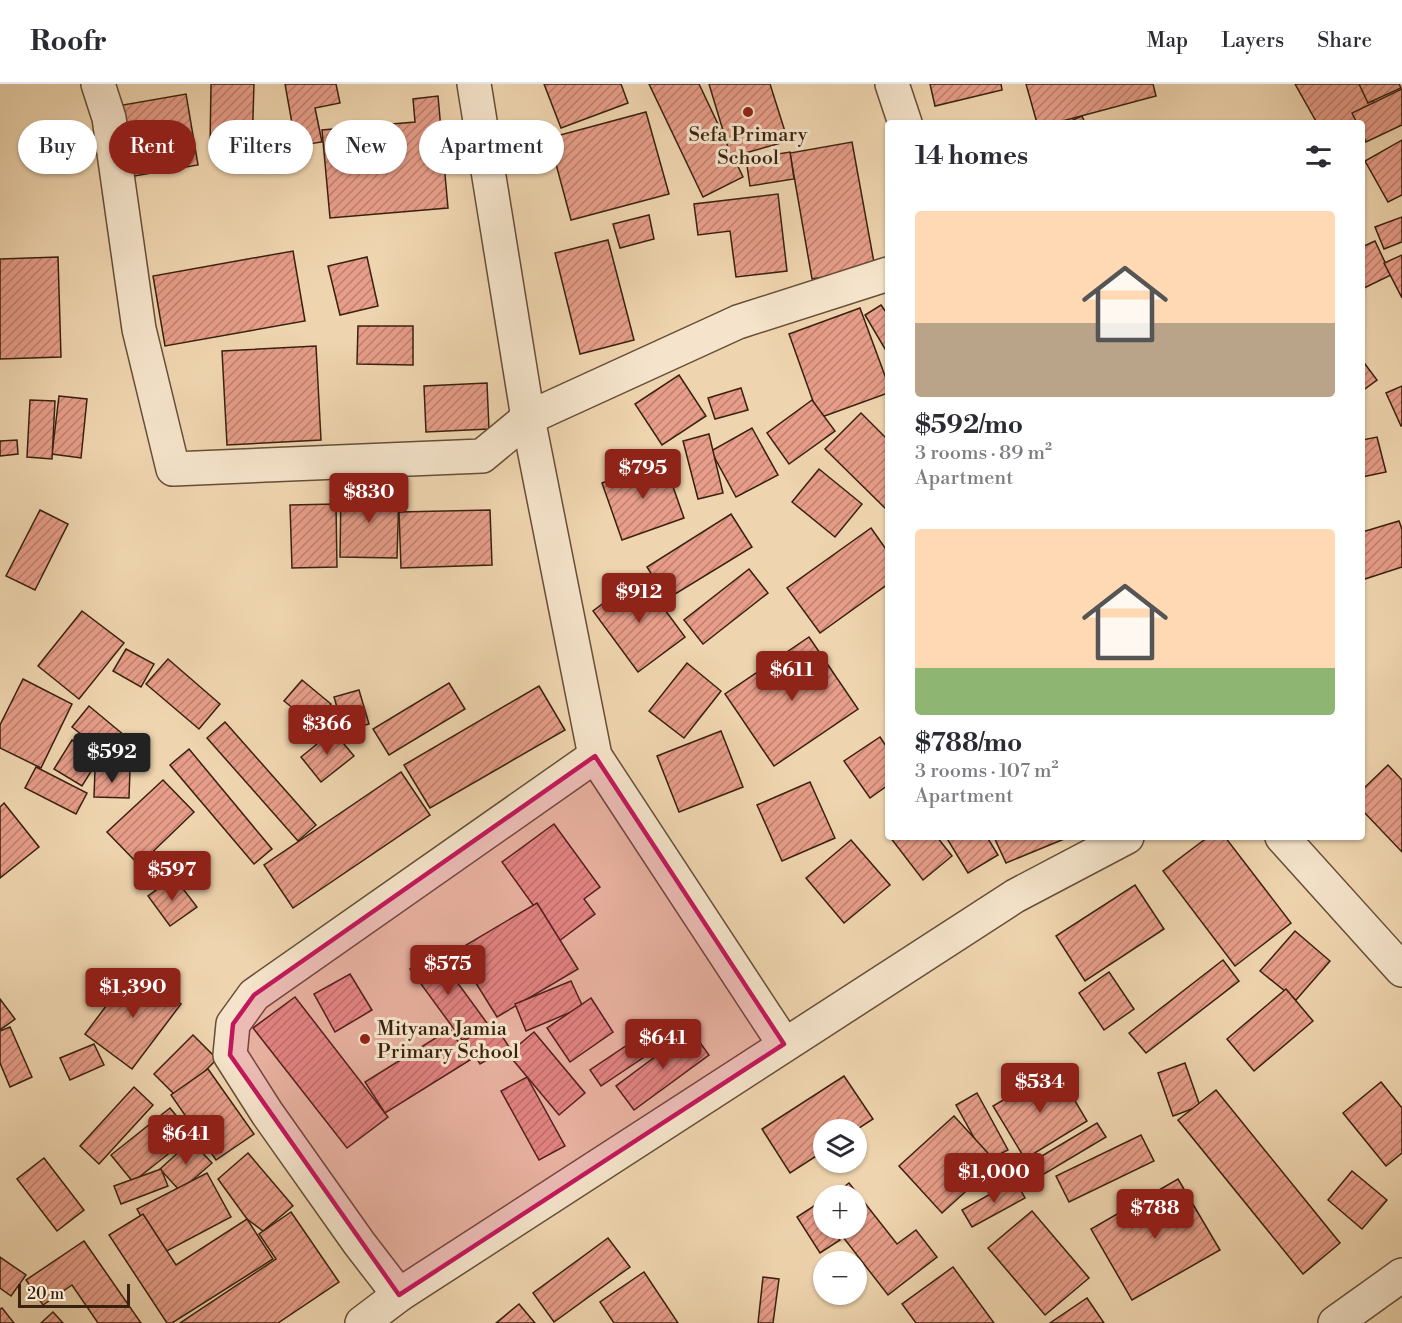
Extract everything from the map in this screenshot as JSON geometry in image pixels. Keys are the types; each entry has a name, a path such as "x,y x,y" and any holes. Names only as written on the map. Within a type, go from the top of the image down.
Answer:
{"street":[{"path":"98,84 109,118 139,329 173,469 482,456 528,418 738,322 885,275"},
{"path":"474,84 528,418 595,756 784,1044"},
{"path":"892,84 904,120"},
{"path":"399,1295 358,1243 286,1141 230,1055 233,1024 254,995 595,756"},
{"path":"362,1323 399,1295 1015,896 1121,840"},
{"path":"1285,840 1402,970"},
{"path":"1335,1323 1402,1275"}],"highlighted area":[{"path":"595,756 784,1044 399,1295 230,1055 233,1024 254,995"}],"building":[{"path":"211,84 254,84 253,120 210,120"},
{"path":"285,84 336,84 340,103 315,108 322,142 313,143 313,120 291,120"},
{"path":"544,84 621,84 628,103 564,127 564,120 558,120"},
{"path":"649,84 699,84 743,177 703,197"},
{"name":"Sefa Primary School","path":"709,84 770,84 788,141 731,157"},
{"path":"930,84 1001,84 1002,90 935,106"},
{"path":"1026,84 1153,84 1156,96 1066,120 1036,120"},
{"path":"1295,84 1364,84 1377,109 1357,120 1315,120"},
{"path":"1359,84 1399,84 1401,88 1368,103"},
{"path":"1402,89 1402,125 1366,142 1365,120 1356,120 1352,113"},
{"path":"186,94 190,120 119,120 117,106"},
{"path":"438,96 440,120 419,120 419,174 445,174 448,208 330,218 326,174 407,174 407,123 415,122 413,99"},
{"path":"646,112 669,194 571,220 559,174 564,174 564,134"},
{"path":"322,130 325,130 325,163"},
{"path":"1402,140 1402,195 1388,202 1365,161"},
{"path":"852,142 875,268 812,279 790,153"},
{"path":"790,152 794,179 750,186 746,159"},
{"path":"128,174 146,174 129,177"},
{"path":"778,194 787,271 736,277 730,231 698,235 694,204"},
{"path":"649,215 654,239 620,248 613,224"},
{"path":"1402,217 1402,242 1384,249 1375,227"},
{"path":"608,240 634,340 580,354 555,253"},
{"path":"1375,241 1391,275 1365,288 1365,246"},
{"path":"293,251 305,321 165,346 153,276"},
{"path":"1402,255 1402,298 1384,263"},
{"path":"58,257 61,357 0,359 0,259"},
{"path":"367,257 378,306 340,315 328,266"},
{"path":"881,305 885,311 885,349 865,315"},
{"path":"860,308 885,376 885,394 819,418 789,334"},
{"path":"358,326 413,326 413,365 357,364"},
{"path":"316,346 321,440 227,445 222,351"},
{"path":"1365,364 1377,380 1365,389"},
{"path":"679,375 706,416 662,445 635,404"},
{"path":"487,383 489,429 426,432 424,386"},
{"path":"1402,386 1402,426 1401,426 1386,393"},
{"path":"741,388 748,410 715,419 708,398"},
{"path":"59,396 87,399 81,458 52,454"},
{"path":"30,400 55,401 52,459 27,457"},
{"path":"812,400 835,431 789,464 767,433"},
{"path":"861,413 885,437 885,508 825,449"},
{"path":"752,428 778,475 736,497 711,451"},
{"path":"709,434 723,493 698,499 683,441"},
{"path":"1377,437 1386,472 1365,476 1365,439"},
{"path":"17,440 18,454 0,456 0,441"},
{"path":"664,461 684,518 622,540 602,483"},
{"path":"819,469 862,504 835,537 792,502"},
{"path":"341,490 399,491 397,558 340,557"},
{"path":"336,504 337,567 292,568 290,505"},
{"path":"40,510 68,524 35,590 6,576"},
{"path":"490,510 492,565 401,568 399,512"},
{"path":"731,514 752,547 667,599 647,567"},
{"path":"1399,521 1402,529 1402,567 1365,579 1365,531"},
{"path":"871,528 885,548 885,586 820,633 787,588"},
{"path":"749,569 768,593 703,644 684,620"},
{"path":"640,576 685,637 638,672 593,611"},
{"path":"82,611 124,643 79,699 38,666"},
{"path":"809,637 858,709 774,766 725,694"},
{"path":"126,649 154,664 141,687 113,671"},
{"path":"168,659 220,704 199,729 146,684"},
{"path":"687,663 721,691 684,738 649,711"},
{"path":"23,679 72,704 41,768 0,748 0,725"},
{"path":"302,680 331,704 314,725 284,701"},
{"path":"449,683 465,709 389,755 373,729"},
{"path":"539,686 565,730 430,808 404,765"},
{"path":"359,690 369,724 344,731 334,697"},
{"path":"89,706 136,745 119,765 72,727"},
{"path":"225,722 316,825 298,841 207,738"},
{"path":"333,731 354,756 321,782 301,757"},
{"path":"721,731 743,787 679,812 657,756"},
{"path":"880,737 885,744 885,787 870,798 844,761"},
{"path":"72,740 100,757 82,786 54,769"},
{"path":"189,749 272,849 254,864 170,765"},
{"path":"1388,765 1402,780 1402,852 1365,813 1365,787"},
{"path":"36,767 87,793 76,814 25,788"},
{"path":"95,769 130,770 129,798 94,797"},
{"path":"401,772 430,815 293,908 264,865"},
{"path":"163,780 194,812 139,865 107,832"},
{"path":"810,782 835,838 782,861 757,805"},
{"path":"4,803 39,847 0,878 0,807"},
{"path":"554,824 600,887 584,899 595,914 559,941 502,862"},
{"path":"851,840 890,885 844,923 806,878"},
{"path":"892,840 939,840 952,856 923,880"},
{"path":"948,840 989,840 998,855 968,873"},
{"path":"995,840 1062,840 1006,863"},
{"path":"1204,840 1227,840 1291,923 1235,966 1163,871"},
{"path":"174,877 197,907 170,926 148,896"},
{"path":"1135,885 1164,929 1085,981 1056,936"},
{"path":"537,903 578,969 497,1017 456,951"},
{"path":"1295,931 1330,961 1296,1000 1260,971"},
{"path":"435,952 487,1023 462,1040 410,969"},
{"path":"1223,960 1239,981 1146,1053 1129,1033"},
{"path":"134,969 181,1004 132,1069 85,1034"},
{"path":"1109,972 1134,1009 1104,1030 1079,993"},
{"path":"350,974 372,1010 335,1032 314,994"},
{"path":"571,981 583,1007 526,1031 515,1004"},
{"path":"1286,989 1313,1021 1254,1071 1227,1039"},
{"path":"295,997 388,1117 347,1148 253,1028"},
{"path":"591,998 613,1032 570,1062 547,1028"},
{"path":"0,999 15,1019 0,1030"},
{"path":"494,1023 509,1047 480,1064 465,1040"},
{"path":"660,1023 671,1039 601,1086 590,1070"},
{"path":"10,1027 32,1077 10,1087 0,1063 0,1031"},
{"path":"450,1029 470,1060 385,1113 365,1082"},
{"path":"691,1030 709,1055 634,1110 616,1086"},
{"path":"534,1032 585,1093 559,1115 508,1054"},
{"path":"193,1035 217,1059 178,1098 154,1074"},
{"path":"94,1044 104,1065 70,1080 60,1058"},
{"path":"1185,1063 1200,1106 1173,1116 1158,1073"},
{"path":"208,1069 254,1134 216,1160 171,1095"},
{"path":"1056,1069 1087,1121 1025,1159 993,1106"},
{"path":"844,1076 873,1119 867,1123 867,1119 813,1119 813,1158 790,1173 762,1129"},
{"path":"527,1077 565,1146 539,1160 501,1091"},
{"path":"1381,1082 1402,1108 1402,1153 1386,1166 1343,1113"},
{"path":"134,1087 153,1105 99,1164 80,1146"},
{"path":"1216,1090 1340,1243 1303,1274 1178,1120"},
{"path":"977,1093 1008,1150 987,1161 956,1105"},
{"path":"170,1108 192,1135 133,1182 111,1155"},
{"path":"954,1116 997,1163 942,1213 899,1166"},
{"path":"1097,1123 1106,1137 1039,1177 1030,1163"},
{"path":"1141,1135 1154,1161 1069,1202 1056,1176"},
{"path":"191,1141 212,1163 180,1191 160,1169"},
{"path":"248,1153 293,1206 263,1231 247,1219 218,1179"},
{"path":"44,1158 84,1210 57,1231 17,1179"},
{"path":"161,1169 168,1186 121,1204 114,1186"},
{"path":"1352,1171 1387,1200 1362,1229 1328,1200"},
{"path":"207,1173 231,1217 161,1254 137,1209"},
{"path":"1178,1179 1220,1250 1132,1300 1091,1229"},
{"path":"1015,1180 1025,1198 972,1227 962,1210"},
{"path":"867,1206 897,1244 916,1230 937,1257 888,1295 867,1268 867,1251 854,1251 845,1239 867,1239"},
{"path":"813,1207 813,1239 840,1240 823,1251 819,1251 797,1217"},
{"path":"1032,1211 1089,1278 1045,1315 988,1248"},
{"path":"291,1212 339,1282 278,1323 180,1323 276,1259 259,1234"},
{"path":"143,1214 176,1265 247,1219 273,1259 172,1323 167,1323 109,1235"},
{"path":"608,1238 630,1267 554,1322 533,1293"},
{"path":"84,1241 141,1323 98,1323 72,1285 43,1305 26,1280"},
{"path":"0,1257 26,1275 11,1296 0,1288"},
{"path":"953,1267 994,1323 916,1323 902,1304"},
{"path":"644,1272 678,1323 614,1323 600,1302"},
{"path":"763,1277 779,1279 773,1323 758,1323"},
{"path":"1087,1298 1104,1323 1050,1323"},
{"path":"519,1304 535,1323 496,1323"},
{"path":"2,1308 14,1323 0,1323 0,1309"},
{"path":"53,1312 63,1323 41,1323"}],"place":[{"name":"Sefa Primary School","path":"748,112"},
{"name":"Mityana Jamia Primary School","path":"365,1039"}]}
